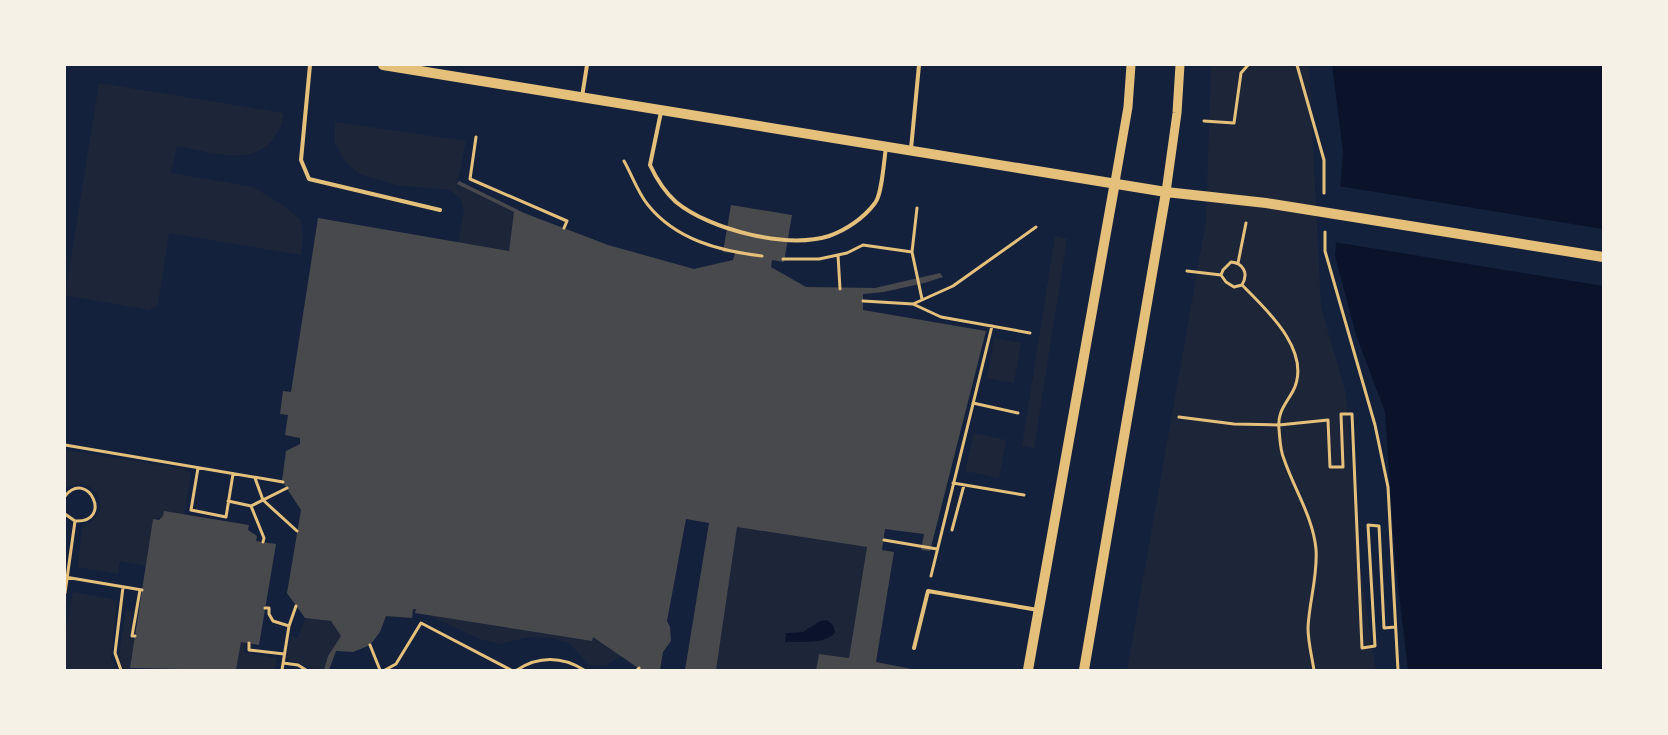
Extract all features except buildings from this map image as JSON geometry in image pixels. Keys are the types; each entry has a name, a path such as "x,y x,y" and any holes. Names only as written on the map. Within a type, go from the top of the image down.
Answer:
{"main road":[{"path":"383,65 1115,182 1166,192 1266,203 1603,258"},
{"path":"1028,670 1115,182"},
{"path":"1084,670 1166,192"}],"street":[{"path":"1115,182 1128,107 1131,65"},
{"path":"1166,192 1177,113 1180,65"}],"lane":[{"path":"310,65 301,160 309,179 440,210"},
{"path":"582,97 587,65"},
{"path":"911,149 919,65"},
{"path":"662,110 650,165 656,177 676,201 690,212 726,228 756,236 787,238 828,236 856,222 877,201 886,146"},
{"path":"914,648 928,591 1038,610"}],"path":[{"path":"1204,121 1234,123 1241,73 1248,65"},
{"path":"1297,65 1324,160 1324,196"},
{"path":"476,137 470,179 567,221 564,228"},
{"path":"917,208 912,252 922,299"},
{"path":"1238,263 1246,223"},
{"path":"1325,224 1325,251 1376,425 1388,486 1398,670"},
{"path":"913,304 953,286 1036,227"},
{"path":"838,255 840,289"},
{"path":"1187,271 1221,275 1226,282 1234,286 1242,285 1246,279 1242,266 1238,263 1230,262 1221,275"},
{"path":"1242,285 1277,322 1296,353 1298,374 1293,390 1281,408 1279,425 1283,458 1311,526 1316,548 1315,584 1308,629 1314,670"},
{"path":"863,301 913,304 942,317 1030,333"},
{"path":"928,591 992,326"},
{"path":"973,403 1018,413"},
{"path":"1179,417 1234,424 1279,425 1328,420 1330,467 1343,467 1341,414 1352,414 1362,648 1375,646 1368,525 1378,526 1384,628 1395,627"},
{"path":"65,445 283,482"},
{"path":"198,468 191,510 208,514 226,517 233,474"},
{"path":"255,478 263,500 297,531"},
{"path":"953,483 1024,495"},
{"path":"952,530 964,485"},
{"path":"65,496 70,491 81,488 94,497 95,502 94,513 86,520 75,521 65,514"},
{"path":"228,501 252,506 287,488"},
{"path":"252,506 264,538 263,542"},
{"path":"65,594 75,521"},
{"path":"884,540 937,549"},
{"path":"66,577 141,590 132,636 135,636"},
{"path":"121,670 115,653 123,587"},
{"path":"282,670 289,626 296,606"},
{"path":"265,608 269,608 268,614 273,621 289,626"},
{"path":"384,670 396,664 421,623 511,670"},
{"path":"249,643 249,650 284,654"},
{"path":"370,645 380,670"},
{"path":"517,670 528,663 547,659 566,661 584,670"},
{"path":"283,663 306,670"}],"shaded area":[{"path":"1211,65 1309,65 1321,307 1346,394 1360,566 1376,670 1127,670 1206,221"},
{"path":"1332,65 1603,65 1603,670 1408,670 1395,560 1385,412 1356,335 1335,256 1343,152"},
{"path":"99,83 283,113 282,123 274,137 265,147 255,153 242,155 216,154 177,146 171,173 253,187 281,204 300,219 303,234 301,255 169,233 158,304 149,310 65,295"},
{"path":"335,122 466,141 457,184 514,212 509,251 458,243 464,210 460,198 450,190 396,185 360,174 346,163 335,143"},
{"path":"1055,236 1067,239 1034,448 1022,446"},
{"path":"994,338 1021,343 1014,383 987,378"},
{"path":"974,433 1006,440 999,478 965,471"},
{"path":"65,450 186,469 191,475 184,515 153,519 146,566 120,561 118,574 78,567 82,526 92,521 98,513 100,505 98,496 86,485 76,484 65,488"},
{"path":"737,527 867,547 849,658 819,654 816,670 713,669"},
{"path":"73,592 117,600 111,659 117,670 65,670 65,633"},
{"path":"126,610 133,611 129,638 135,639 130,668 135,670 123,670 119,654"},
{"path":"428,615 592,641 593,637 621,656 605,666 589,665 569,643 551,638 528,637 500,644 480,639"},
{"path":"305,618 331,621 341,636 328,656 324,670 314,669 286,659 291,636 298,638"},
{"path":"827,620 833,625 835,633 830,637 818,641 785,642 786,633 803,632 820,621"},
{"path":"241,642 246,642 244,652 277,658 275,670 236,670"}],"pier":[{"path":"1338,186 1603,229 1603,286 1334,242"}]}
